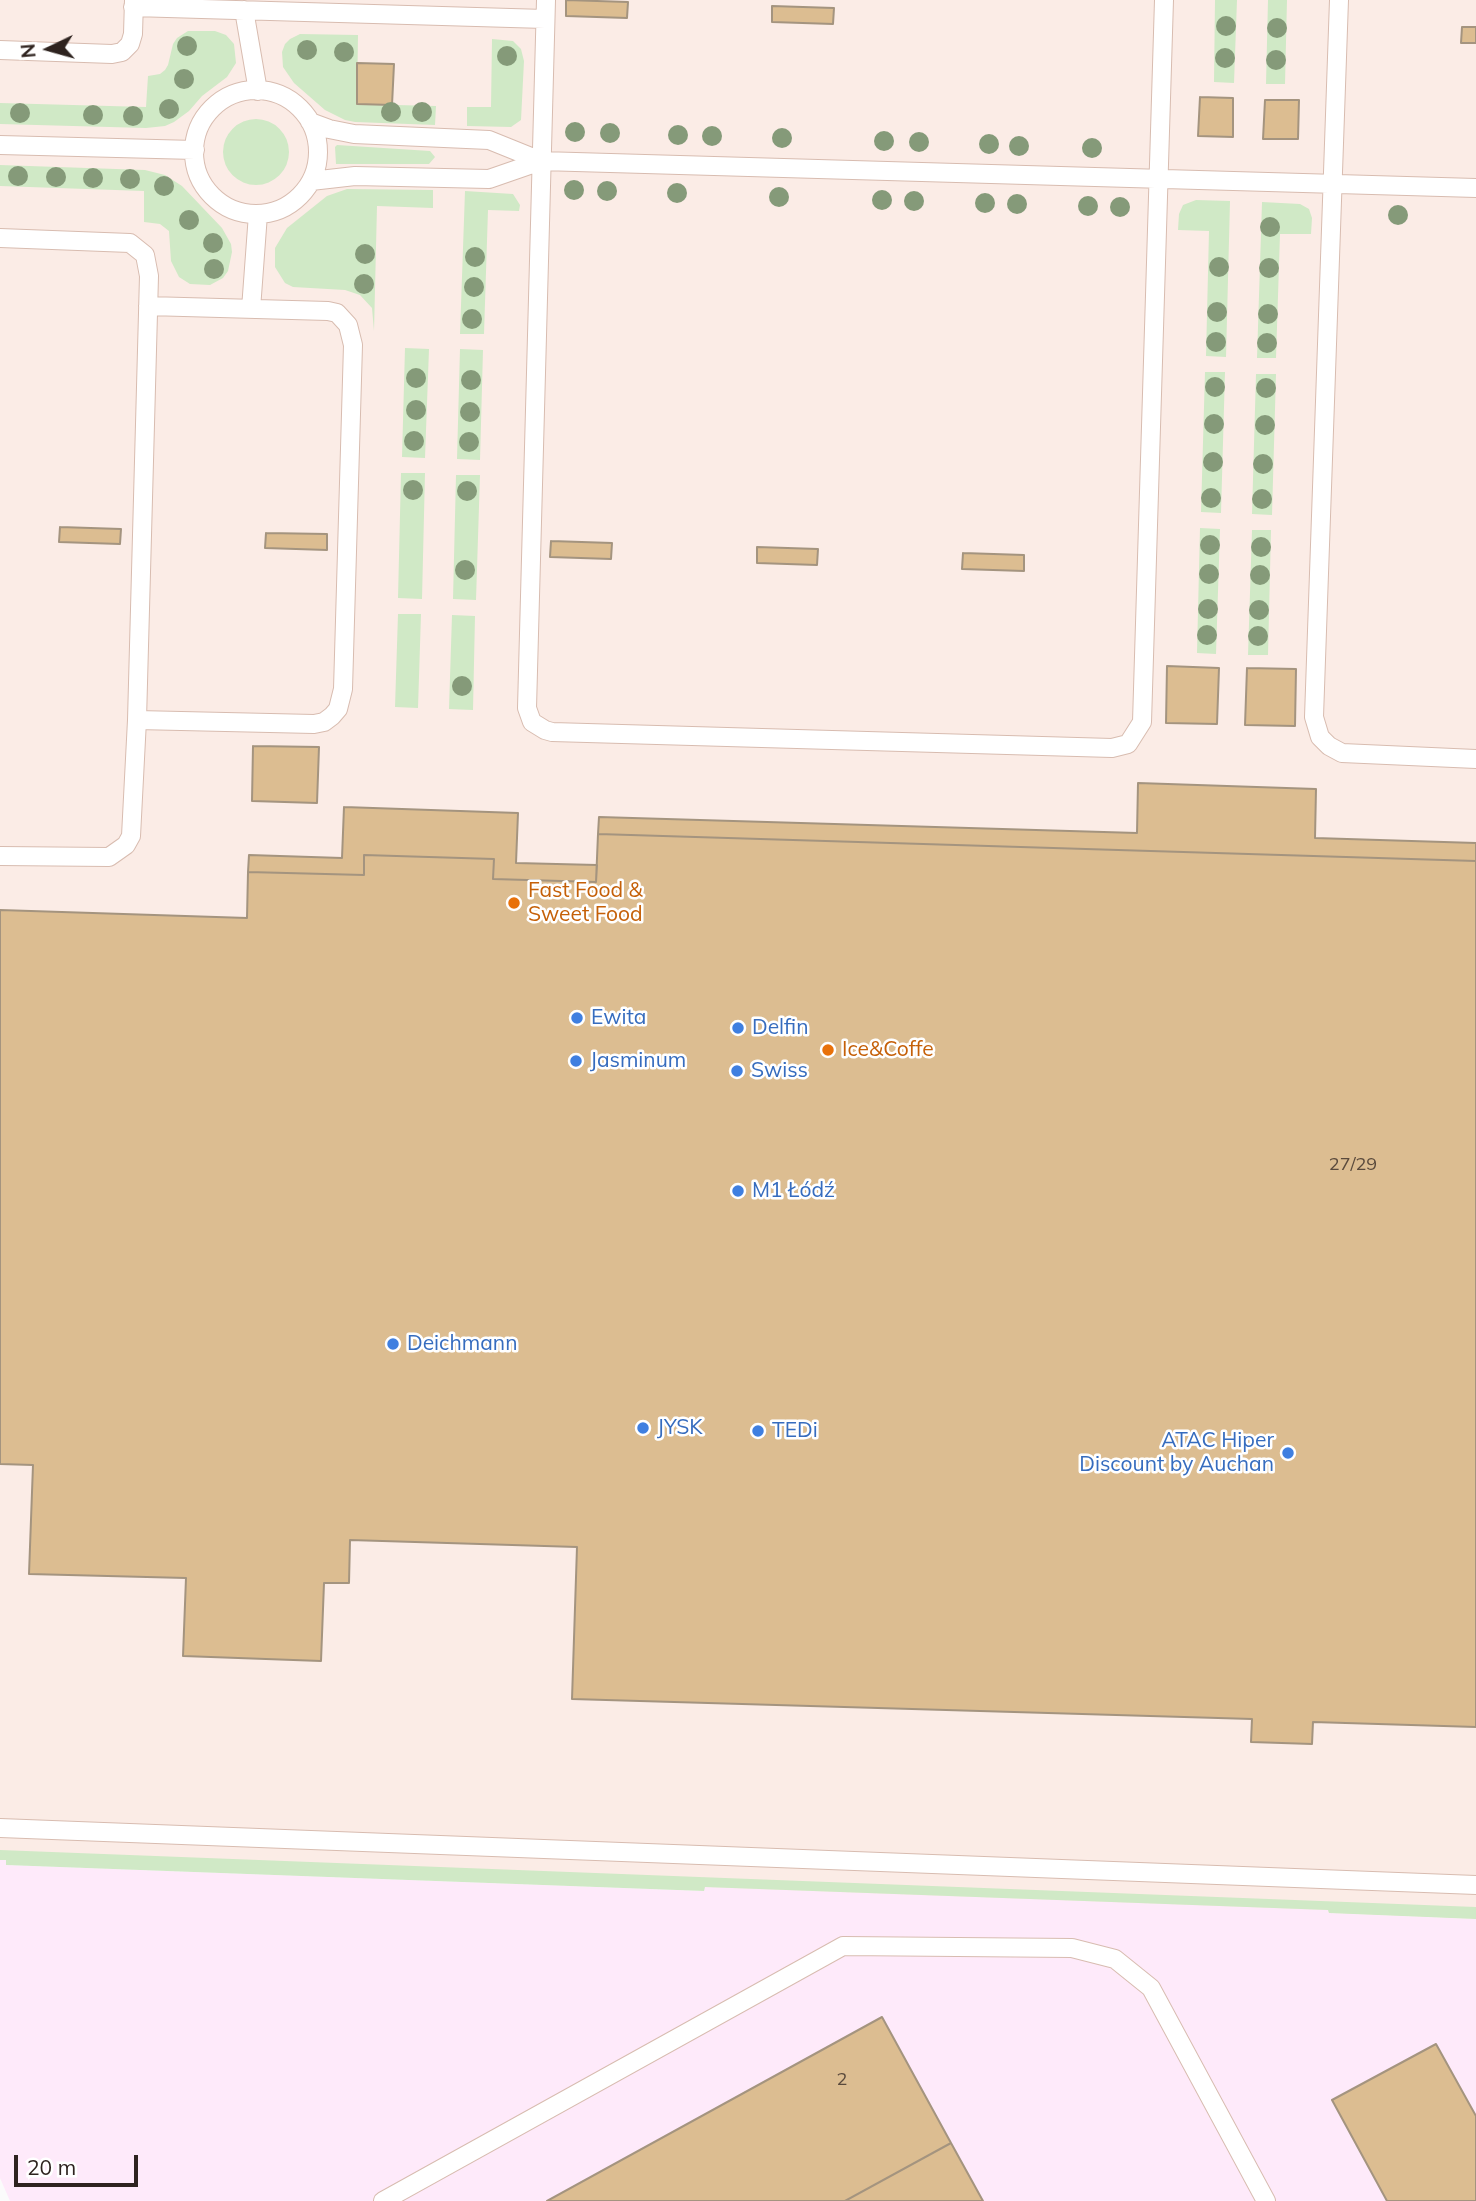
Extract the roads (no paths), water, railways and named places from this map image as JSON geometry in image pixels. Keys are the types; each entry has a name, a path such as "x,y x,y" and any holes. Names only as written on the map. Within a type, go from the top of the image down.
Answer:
{"lane":[{"path":"546,0 527,708 538,727 552,732 1112,748 1121,747 1134,738 1142,722 1143,712 1164,0"},
{"path":"1339,0 1314,717 1317,731 1329,746 1342,753 1476,759"},
{"path":"0,50 112,54 122,52 130,44 133,34 134,4 545,19"},
{"path":"244,10 258,91"},
{"path":"258,91 279,94 300,109 310,122 318,156 311,181 295,201 272,212 258,214 234,211 213,196 198,174 196,136 208,113 228,97 241,92 258,91"},
{"path":"310,122 354,134 489,140 541,161 1476,188"},
{"path":"0,145 195,150"},
{"path":"311,181 355,176 489,179 541,161"},
{"path":"251,309 258,214"},
{"path":"0,238 130,243 145,255 148,264 132,826 126,845 109,857 0,856"},
{"path":"136,720 314,724 324,722 332,716 341,699 352,372 351,335 348,326 337,313 148,306"},
{"path":"0,1828 1476,1885"},
{"path":"383,2201 843,1945 1072,1948 1115,1959 1151,1988 1266,2201"}],"place":[{"name":"Fast Food & Sweet Food","path":"514,903"},
{"name":"Ewita","path":"577,1018"},
{"name":"Delfin","path":"738,1028"},
{"name":"Ice&Coffe","path":"828,1050"},
{"name":"Jasminum","path":"576,1061"},
{"name":"Swiss","path":"737,1071"},
{"name":"M1 Łódź","path":"738,1191"},
{"name":"Deichmann","path":"393,1344"},
{"name":"JYSK","path":"643,1428"},
{"name":"TEDi","path":"758,1431"},
{"name":"ATAC Hiper Discount by Auchan","path":"1288,1453"}]}
